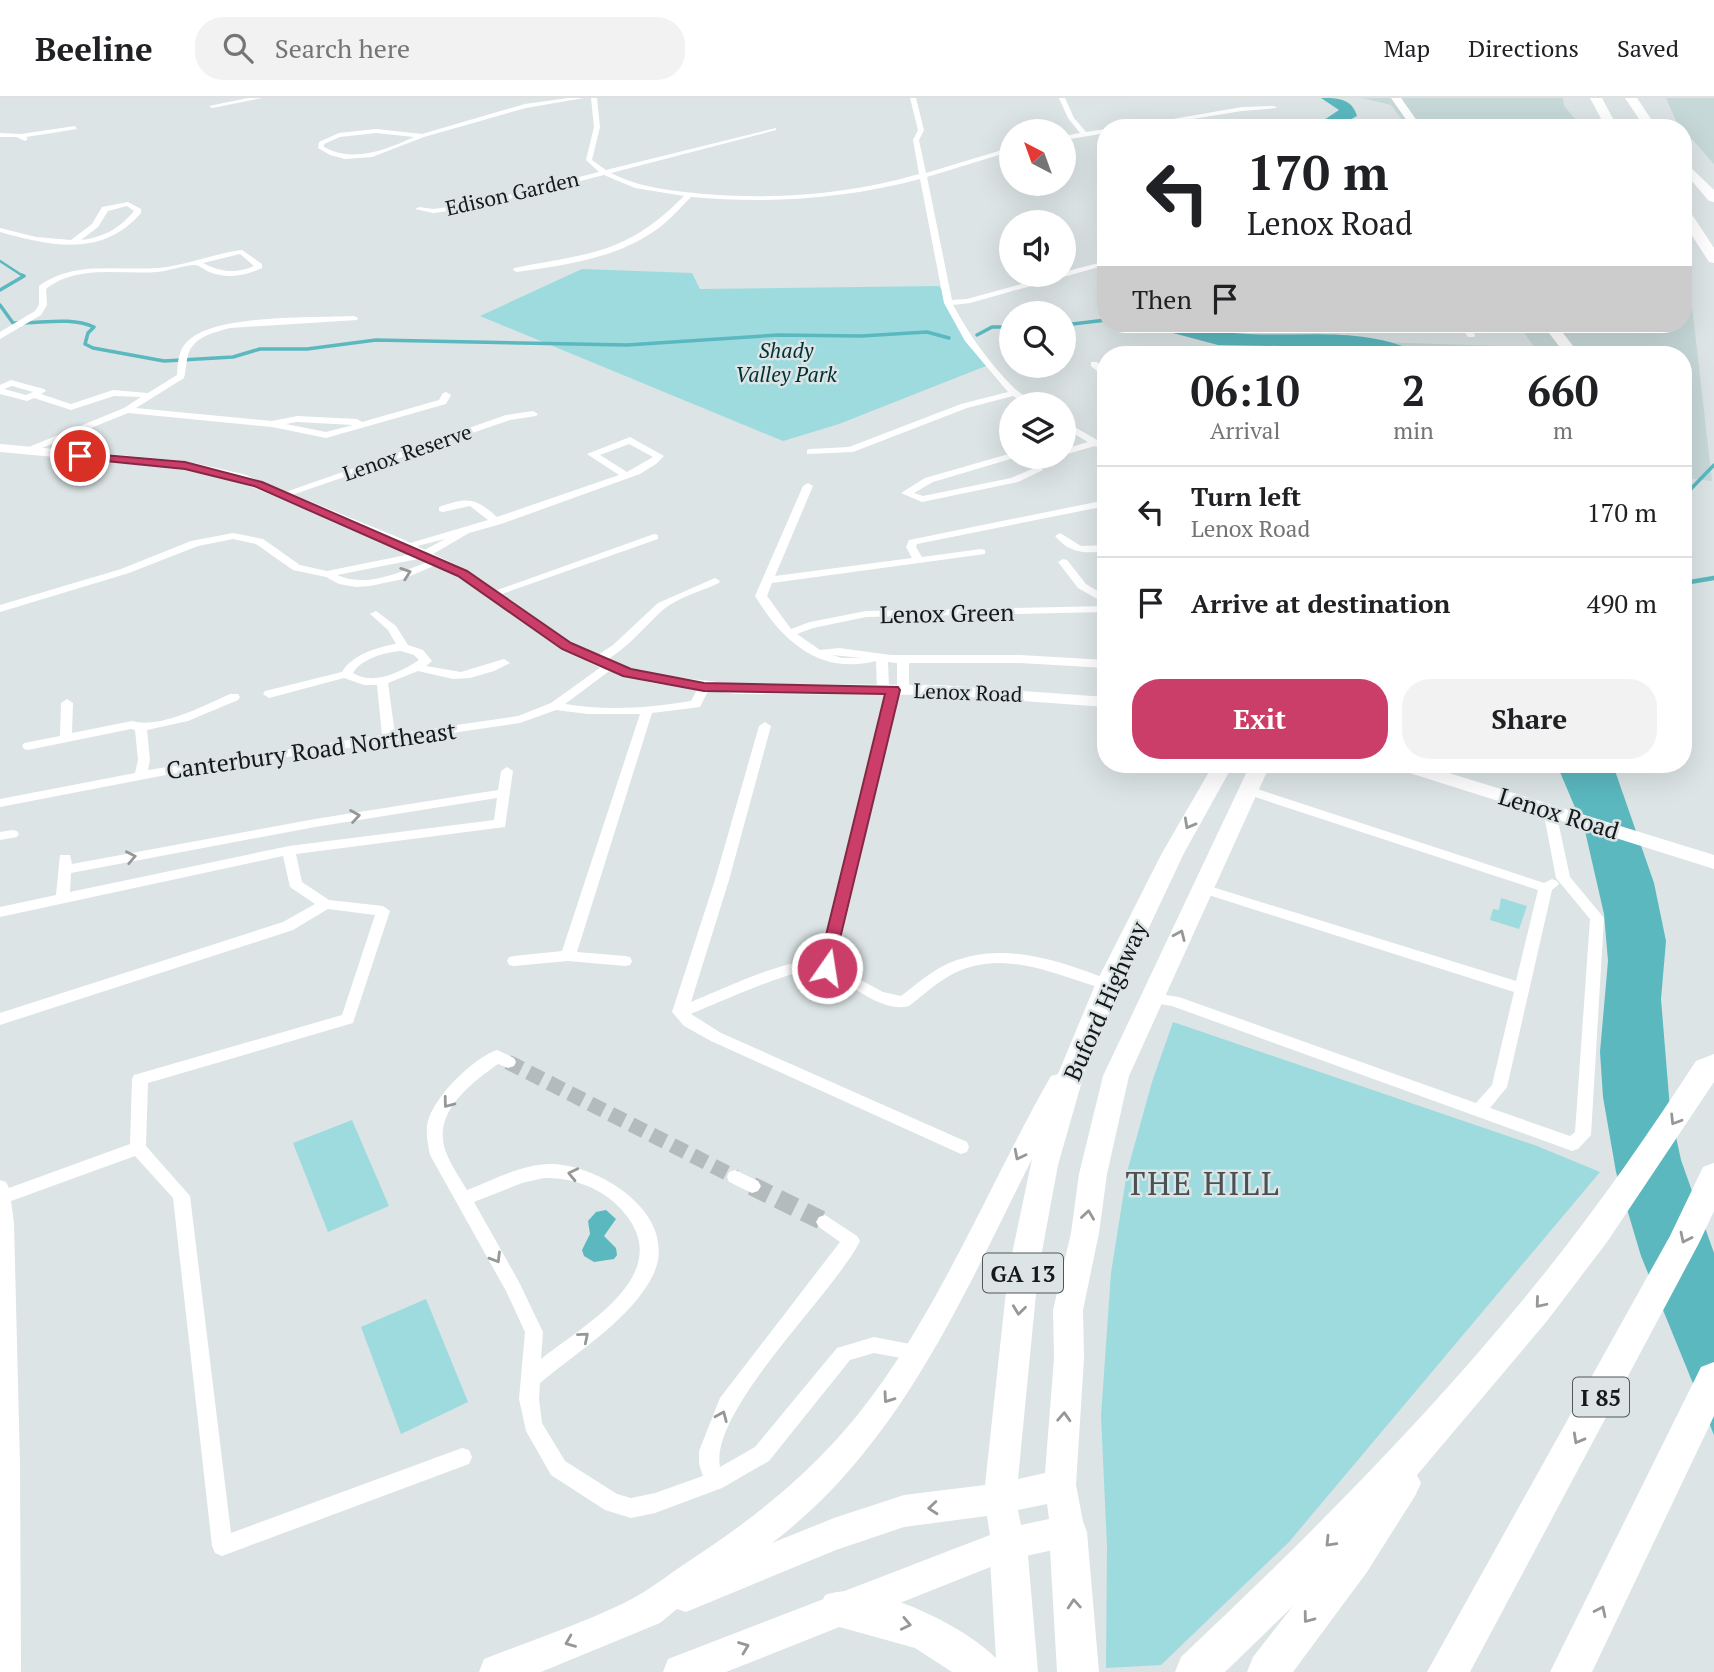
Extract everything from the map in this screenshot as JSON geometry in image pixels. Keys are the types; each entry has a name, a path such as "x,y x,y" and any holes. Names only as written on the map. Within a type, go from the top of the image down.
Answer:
{"highway":[{"path":"1596,98 1607,119"},
{"path":"1631,98 1645,119"},
{"path":"1692,174 1714,198"},
{"path":"1692,225 1714,259"},
{"path":"1196,1672 1321,1552 1443,1420 1614,1210 1707,1069 1714,1065"},
{"name":"I 85","path":"1448,1672 1671,1267 1714,1176"},
{"path":"1571,1672 1714,1378"},
{"path":"1268,1672 1353,1558 1443,1420"},
{"name":"GA 13","path":"1068,1532 1078,1672"},
{"name":"GA 13","path":"1008,1544 1017,1672"},
{"path":"839,1609 920,1627 963,1652 981,1672"}],"main road":[{"path":"1396,98 1411,119"},
{"name":"Buford Highway","path":"1008,1544 1000,1499 1008,1400 1023,1273 1044,1165 1077,1053 1107,985 1173,852 1218,773"},
{"name":"Buford Highway","path":"1068,1532 1060,1485 1069,1358 1068,1310 1085,1233 1093,1174 1116,1076 1256,773"},
{"name":"Lenox Road","path":"1430,773 1713,862"},
{"path":"634,1617 751,1540 808,1492 866,1428 918,1353 1032,1129 1077,1053"},
{"path":"497,1672 834,1534 904,1511 1000,1499 1060,1485"},
{"path":"681,1672 1008,1544 1068,1532"}],"street":[{"path":"212,106 259,98"},
{"path":"422,136 353,132 328,139 320,146 332,154 361,156 389,150 422,136 525,106 581,98"},
{"path":"594,98 597,127 588,157 605,172 645,188 689,195 746,200 793,199 867,189 999,153"},
{"path":"913,98 921,130 916,140 948,303 968,339 1014,392"},
{"path":"1062,98 1071,118 1084,134"},
{"path":"1234,102 1242,109"},
{"path":"1180,119 1242,109 1274,108"},
{"path":"0,135 19,136 75,128"},
{"name":"Edison Garden","path":"419,209 433,211 473,206 774,129"},
{"path":"1076,136 1097,132"},
{"path":"15,143 25,140 19,136"},
{"path":"517,270 591,256 638,238 657,226 689,195"},
{"path":"0,230 29,239 73,242 112,236 131,221 138,211 128,204 104,209 95,225 73,242"},
{"path":"0,336 38,313 43,305 42,288 63,275 156,271 196,261 242,252 258,262 259,266 239,274 219,274 196,261"},
{"path":"948,303 967,301 1097,265"},
{"path":"27,451 127,410 146,395 173,382 181,376 184,354 200,336 230,325 354,318"},
{"path":"1094,364 1097,367"},
{"path":"0,389 27,398 34,395 71,407 113,393 146,395"},
{"path":"127,410 272,424 326,435 443,402 446,395"},
{"path":"810,452 849,450 964,405 999,397"},
{"name":"Lenox Reserve","path":"282,495 509,417 533,414"},
{"path":"272,424 297,419 370,423"},
{"path":"1076,431 1096,443"},
{"path":"405,546 464,533 497,522 626,475 651,465 659,456 630,440 592,454 626,475"},
{"path":"1076,449 1096,443"},
{"name":"Lenox Road","path":"0,448 185,465 239,477 424,555 499,596 567,646 602,663 652,679 704,687 1030,694 1097,701"},
{"path":"999,460 929,480 906,493 922,499 1014,480 1037,469"},
{"name":"Lenox Green","path":"808,486 761,596 772,617 821,653 838,663 863,663 879,658 1020,659 1097,663"},
{"path":"443,509 465,501 475,503 497,522"},
{"path":"919,560 911,547 913,541 1097,505"},
{"path":"0,609 125,570 195,543 233,536 258,541 297,568 327,574 364,569 424,555 464,533"},
{"path":"1059,536 1070,547 1081,551 1097,549"},
{"path":"499,596 540,584 547,576 654,537"},
{"name":"Lenox Green","path":"770,580 981,552"},
{"path":"327,574 337,580 365,582 399,576 438,562"},
{"path":"1063,562 1082,586 1097,595"},
{"path":"364,569 365,582"},
{"name":"Canterbury Road Northeast","path":"0,803 141,776 520,719 555,706 662,605 715,581"},
{"name":"Lenox Green","path":"791,633 810,625 866,614 1097,609"},
{"path":"376,614 392,628 403,646"},
{"path":"269,694 346,674 358,680 382,680 426,661 419,651 403,646 352,664 346,674"},
{"name":"Lenox Green","path":"879,658 893,690"},
{"path":"827,968 893,690 903,659"},
{"path":"417,667 454,678 468,678 504,663"},
{"path":"382,680 389,738"},
{"path":"555,706 572,710 647,710 696,704 704,687"},
{"path":"27,746 132,725 141,728 184,718 233,697"},
{"path":"66,738 67,703"},
{"path":"568,957 647,710"},
{"path":"680,1012 722,880 765,726"},
{"path":"141,728 144,760 141,776"},
{"path":"0,912 289,850 500,824 507,771"},
{"path":"1248,790 1546,888"},
{"path":"63,900 64,864 504,793"},
{"path":"1153,998 1186,1006 1572,1144 1583,1135 1597,918 1563,878 1550,810"},
{"path":"289,850 295,884 327,904 383,911 348,1019 140,1079 138,1148 181,1196 222,1546 462,1457"},
{"path":"1479,1110 1500,1087 1520,988 1546,888 1563,878"},
{"path":"1201,888 1520,988"},
{"path":"0,1019 288,926 327,904"},
{"path":"514,961 568,957 625,961"},
{"path":"680,1012 788,970 811,964 827,968 880,996 904,1002 945,971 974,960 1028,958 1107,985"},
{"path":"680,1012 689,1022 716,1037 961,1146"},
{"path":"508,1062 497,1056 449,1101 436,1123 438,1155 513,1287 534,1332 530,1379 533,1424 558,1468 595,1493 631,1508 655,1503 715,1480 762,1454 844,1354 874,1345 918,1353"},
{"path":"10,1672 1,1192 138,1148"},
{"path":"461,1199 551,1170 579,1174 599,1183 631,1206 642,1224 648,1247 647,1267 624,1304 530,1379"},
{"path":"735,1177 752,1186"},
{"path":"715,1480 709,1464 709,1451 727,1404 851,1241 825,1222"}],"shaded area":[{"path":"1321,98 1348,102 1357,116 1352,119 1326,119 1339,110"},
{"path":"1362,98 1563,98 1564,106 1575,119 1401,119 1391,105"},
{"path":"1666,98 1714,98 1714,164 1692,139 1692,119 1675,119"},
{"path":"1692,306 1712,481 1692,479 1692,346 1533,346 1524,333 1692,333"},
{"path":"1173,333 1359,336 1402,346 1278,346 1218,345"},
{"path":"1376,342 1502,346 1378,346"},
{"path":"1560,773 1616,773 1654,883 1666,941 1661,999 1670,1109 1681,1160 1714,1253 1714,1435 1641,1256 1616,1172 1603,1097 1600,1052 1608,961 1604,914 1585,831"},
{"path":"606,1210 616,1219 604,1236 616,1248 617,1255 614,1259 594,1262 584,1256 582,1250 590,1234 588,1221 596,1212"}],"green space":[{"name":"Shady Valley Park","path":"582,269 692,273 700,289 939,286 991,364 839,424 783,441 480,316"},
{"path":"1501,898 1527,906 1519,929 1490,920 1493,909 1499,910"},
{"path":"1173,1022 1537,1146 1600,1172 1289,1542 1161,1665 1106,1668 1107,1546 1101,1416 1111,1273 1127,1172 1152,1082"},
{"path":"352,1120 389,1206 328,1232 293,1143"},
{"path":"426,1299 468,1402 401,1434 361,1327"}],"waterway":[{"path":"0,261 23,276"},
{"path":"0,290 24,276 22,275"},
{"path":"0,305 13,323 65,321 84,324 94,327 88,333 85,344 93,348 164,361 233,357 260,349 307,349 376,340 627,345 778,335 861,336 927,332 949,338"},
{"path":"1076,324 1097,321"},
{"path":"977,335 992,327 999,327"},
{"path":"1692,488 1714,465"},
{"path":"1692,582 1714,578"}],"tunnel":[{"path":"508,1062 735,1177"},
{"path":"752,1186 825,1222"}],"district":[{"name":"THE HILL","path":"1203,1183"}],"route":[{"path":"80,456 185,465 214,470 258,484 395,541 462,573 567,646 627,673 704,687 893,690 887,722 876,752 827,968"}]}
